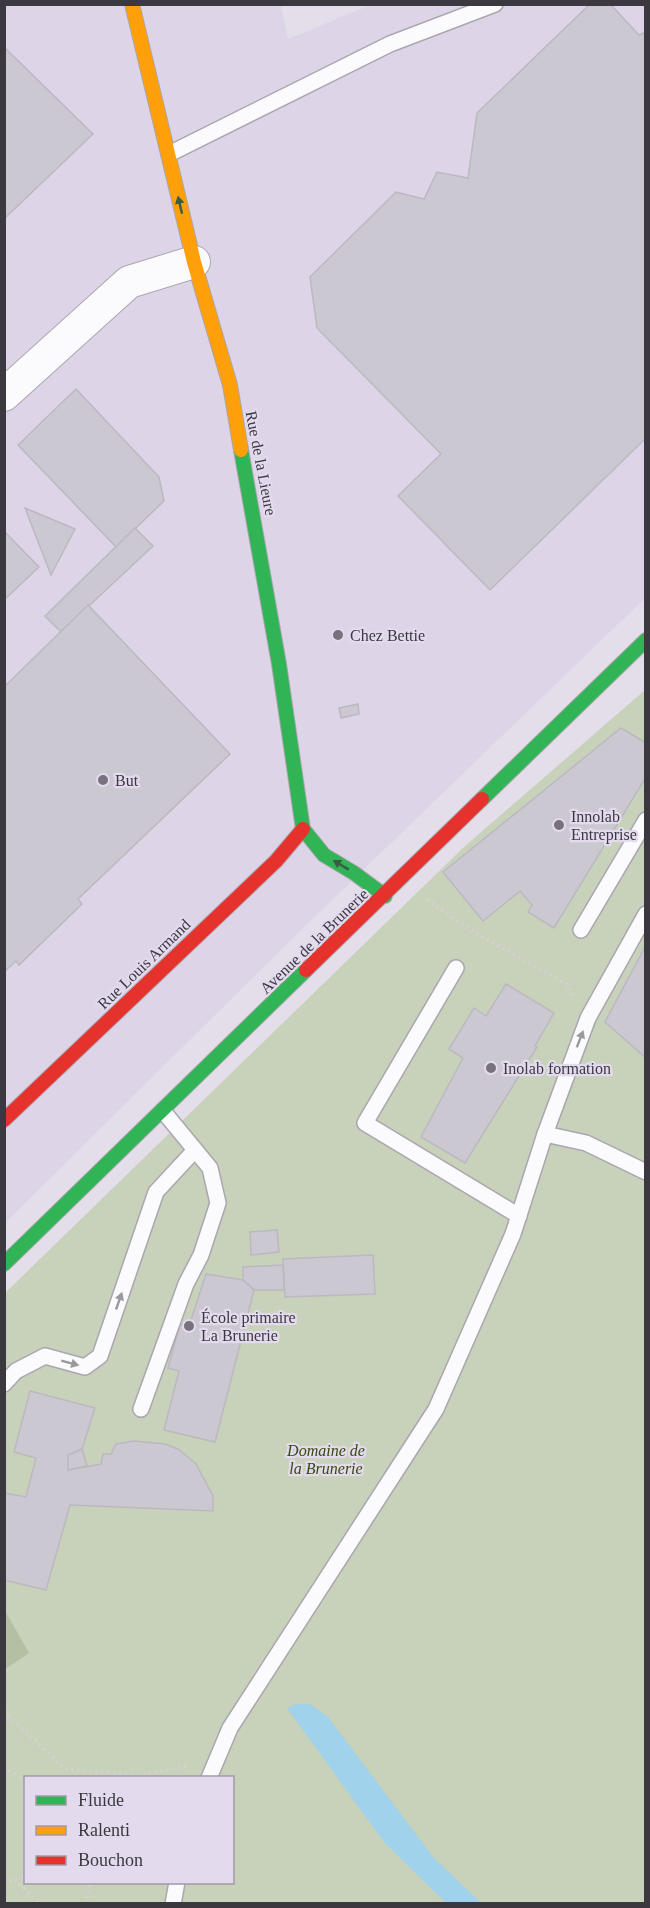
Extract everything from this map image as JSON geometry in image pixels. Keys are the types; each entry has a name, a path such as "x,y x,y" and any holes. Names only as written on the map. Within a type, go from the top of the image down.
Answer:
{"street":[{"name":"Rue de la Lieure","path":"132,4 194,262 230,385 277,652 303,829"},
{"path":"4,395 129,282 194,262"},
{"name":"Avenue de la Brunerie","path":"4,1264 385,896 645,640"},
{"path":"303,829 324,855 385,896"},
{"name":"Rue Louis Armand","path":"4,1120 276,861 303,829"}],"lane":[{"path":"169,154 390,44 495,4"},
{"path":"581,930 645,819"},
{"path":"210,1776 230,1728 436,1409 513,1234 545,1134 588,1018 645,914"},
{"path":"456,968 365,1123 519,1216"},
{"path":"141,1409 186,1284 201,1255 218,1203 210,1168 162,1111"},
{"path":"545,1134 586,1143 645,1172"},
{"path":"4,1384 16,1371 45,1356 85,1367 100,1356 156,1192 195,1150"},
{"path":"173,1904 177,1884"}],"path":[{"path":"423,897 468,929 565,983 588,1018"},
{"path":"4,1712 65,1768 141,1776 218,1757"},
{"path":"4,1767 24,1781"},
{"path":"4,1883 24,1877"},
{"path":"15,1880 40,1904"},
{"path":"86,1904 90,1884"}],"shaded area":[{"path":"5,5 281,5 288,39 370,5 645,5 645,598 301,930 5,1223"}],"green space":[{"name":"Domaine de la Brunerie","path":"645,690 645,1903 5,1904 5,1293 464,847"},
{"path":"4,1609 29,1653 5,1669 4,1669"}],"water":[{"path":"296,1704 310,1704 328,1717 433,1857 481,1903 446,1903 384,1842 287,1708"}],"building":[{"path":"590,4 610,4 639,35 646,32 646,438 490,590 398,496 441,454 317,328 310,277 396,192 424,199 437,172 468,178 477,113"},
{"path":"4,47 93,134 4,219"},
{"path":"76,389 159,477 164,501 116,547 18,445"},
{"path":"25,508 75,529 51,575"},
{"path":"135,528 153,546 61,632 45,616"},
{"path":"4,531 39,567 4,600"},
{"name":"But","path":"88,605 230,754 78,899 82,904 19,965 16,961 4,972 4,687"},
{"path":"358,704 359,714 341,718 339,708"},
{"name":"Innolab Entreprise","path":"621,728 646,743 646,777 554,928 528,912 532,905 520,891 483,921 443,872"},
{"path":"646,945 646,1058 605,1022"},
{"name":"Inolab formation","path":"506,984 554,1013 535,1046 537,1047 465,1163 421,1137 463,1058 449,1049 474,1008 486,1016"},
{"path":"277,1230 279,1252 251,1255 250,1232"},
{"path":"373,1255 375,1294 285,1297 283,1259"},
{"path":"283,1265 284,1290 254,1290 243,1280 243,1267"},
{"path":"206,1274 243,1280 254,1290 215,1442 164,1430 179,1371 168,1368 180,1324 189,1326"},
{"path":"30,1391 95,1408 82,1449 68,1455 68,1470 101,1464 103,1454 111,1454 116,1444 134,1441 165,1444 178,1449 196,1464 213,1496 213,1511 70,1505 46,1590 4,1580 4,1493 26,1497 36,1458 14,1452"},
{"path":"82,1449 87,1466 68,1470 68,1455"}],"traffic: fast":[{"path":"241,450 279,664 303,829 324,855 385,896"},
{"path":"482,799 646,640"},
{"path":"4,1264 306,970"}],"traffic: slow":[{"path":"132,4 194,262 230,385 241,450"}],"traffic: jam":[{"path":"306,970 482,799"},
{"path":"4,1120 276,861 303,829"}],"place":[{"name":"Chez Bettie","path":"338,635"},
{"name":"But","path":"103,780"},
{"name":"Innolab Entreprise","path":"559,825"},
{"name":"Inolab formation","path":"491,1068"},
{"name":"École primaire La Brunerie","path":"189,1326"}]}
